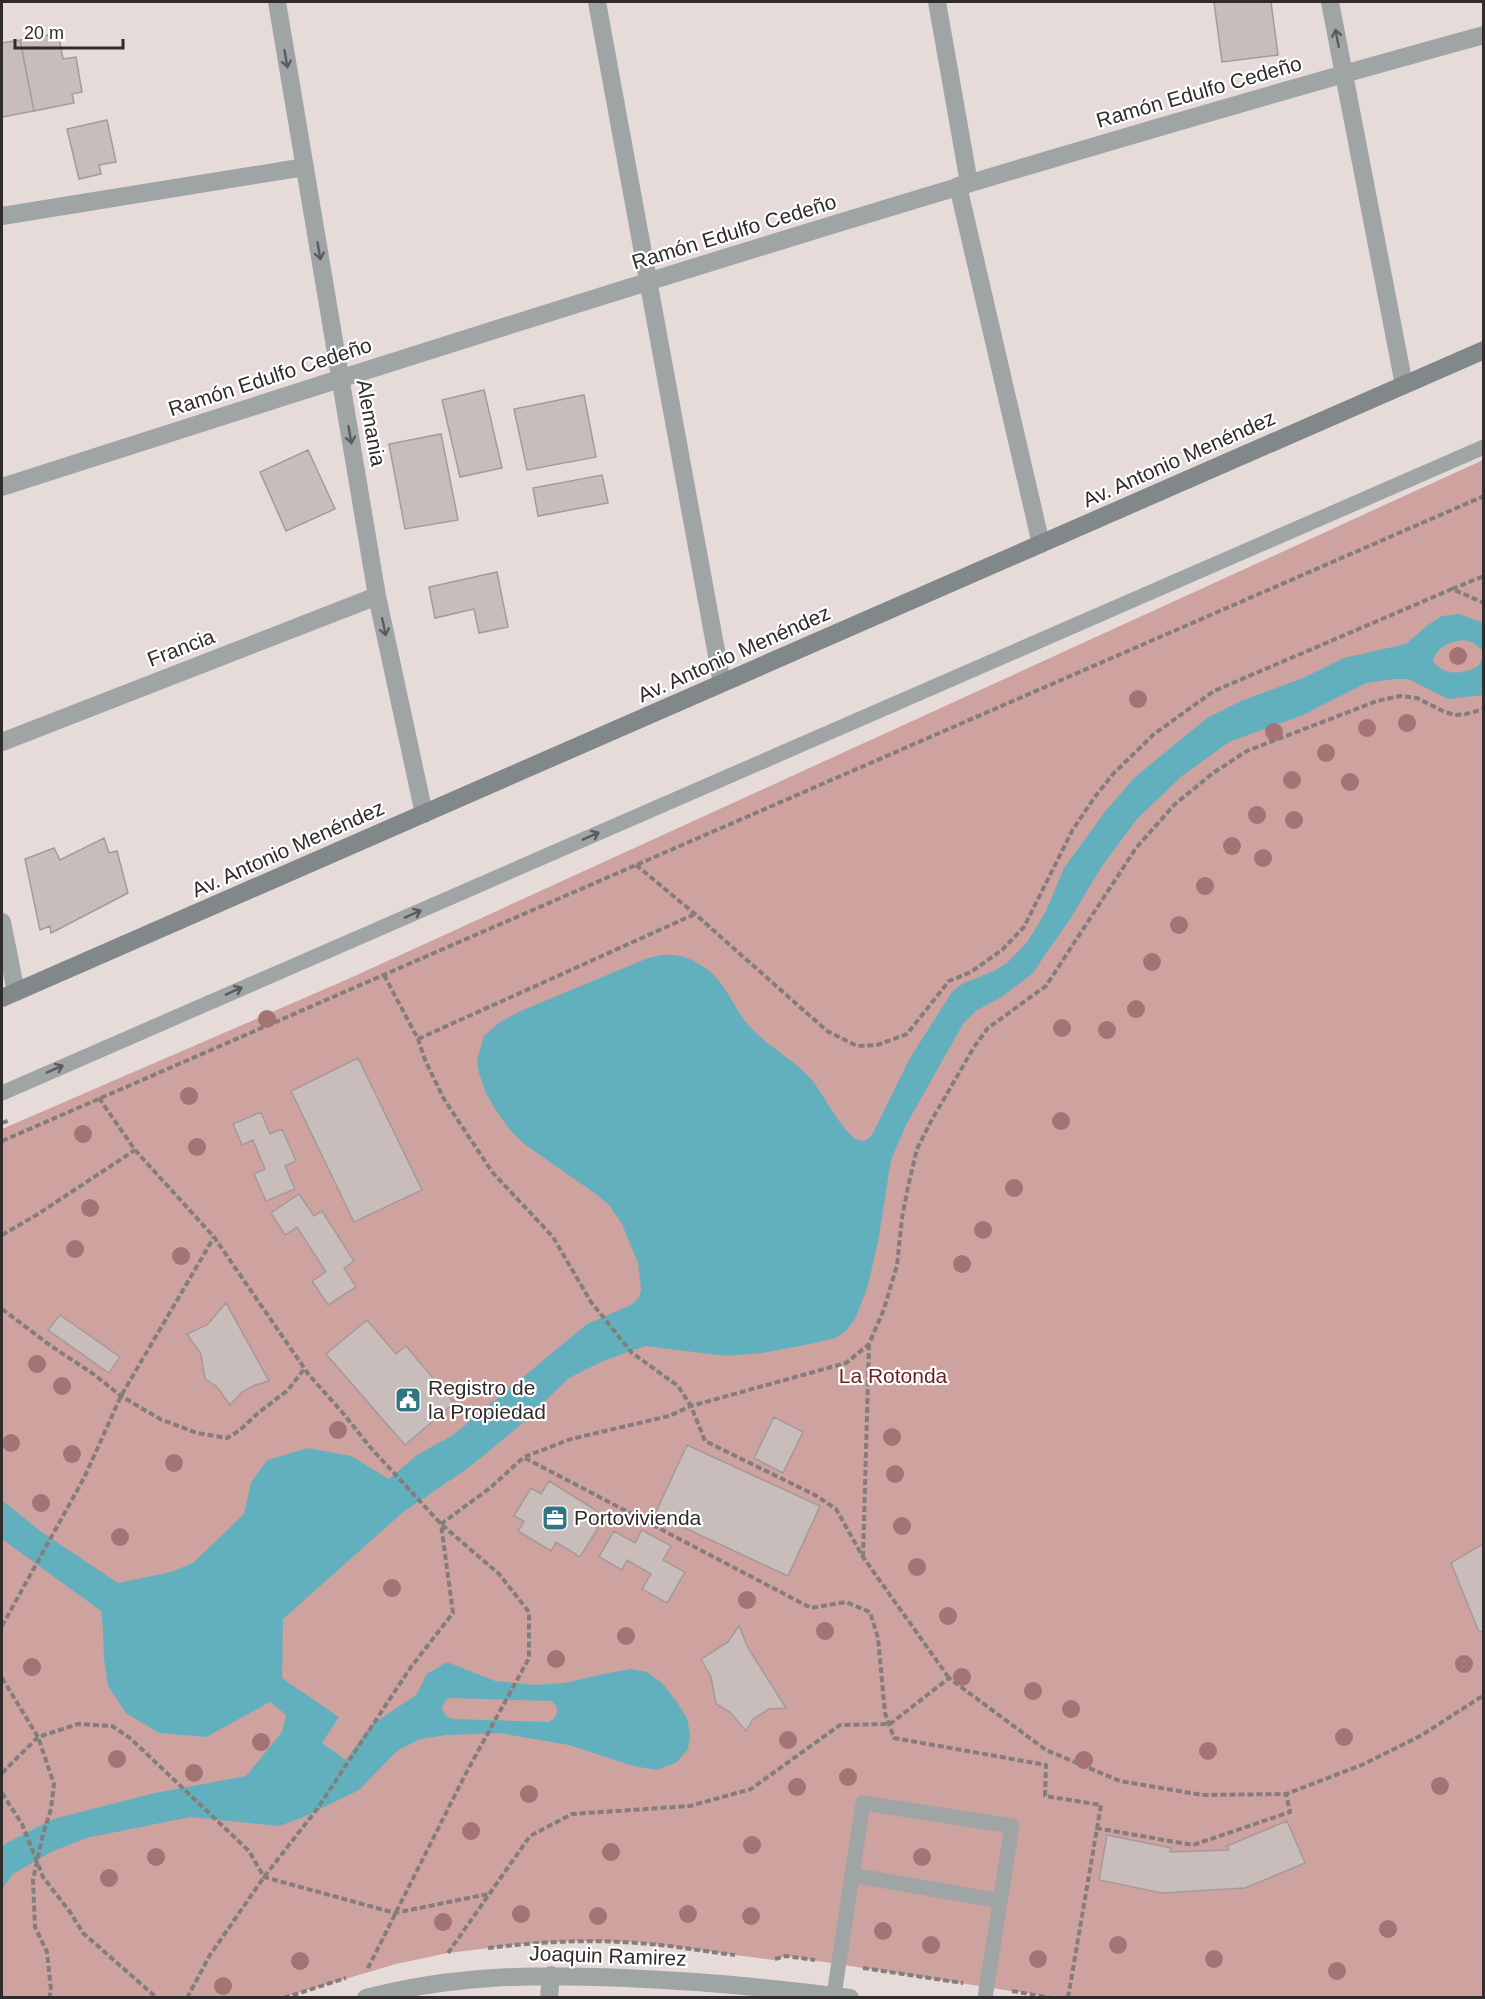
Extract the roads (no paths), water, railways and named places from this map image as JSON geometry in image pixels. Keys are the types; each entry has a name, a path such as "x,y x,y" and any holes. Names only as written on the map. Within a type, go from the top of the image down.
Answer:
{"street":[{"name":"Alemania","path":"277,2 377,596 424,814"},
{"path":"597,2 722,683"},
{"path":"938,2 963,184 1041,544"},
{"path":"1330,2 1404,385"},
{"name":"Ramón Edulfo Cedeño","path":"2,487 340,378 963,184 1484,35"},
{"path":"2,216 305,167"},
{"name":"Av. Antonio Menéndez","path":"9,995 1484,350"},
{"name":"Francia","path":"2,742 377,596"},
{"path":"2,922 9,995"},
{"path":"549,1998 551,1975"},
{"name":"Joaquin Ramirez","path":"366,1998 390,1991 478,1977 551,1975 663,1979 842,1996"}],"lane":[{"path":"2,1093 1484,447"},
{"path":"842,1996 852,1875 863,1803 1012,1827 985,1998"},
{"path":"852,1875 1000,1900"}],"water":[{"path":"1459,614 1483,623 1483,695 1448,699 1408,679 1366,683 1303,715 1229,742 1182,776 1137,819 1102,866 1072,916 1032,974 1000,998 977,1010 963,1024 906,1125 891,1160 878,1242 867,1289 855,1319 846,1331 836,1338 805,1345 762,1353 727,1356 645,1346 603,1361 569,1378 517,1428 468,1468 402,1513 283,1619 282,1678 339,1717 322,1743 346,1760 371,1725 416,1695 427,1674 447,1662 495,1681 536,1685 565,1683 631,1669 647,1672 662,1683 687,1718 690,1734 688,1749 677,1762 657,1770 633,1766 569,1745 500,1733 447,1735 420,1739 397,1751 359,1790 304,1817 279,1826 190,1817 86,1838 51,1852 13,1874 2,1889 2,1848 5,1844 53,1819 155,1793 246,1776 282,1732 286,1715 270,1702 206,1737 159,1733 126,1713 108,1686 101,1611 2,1539 2,1500 40,1531 118,1583 171,1572 193,1563 244,1514 251,1483 267,1460 308,1448 351,1456 389,1479 417,1455 453,1435 587,1324 631,1305 639,1298 641,1289 638,1263 622,1224 609,1205 524,1144 495,1109 486,1093 477,1060 484,1036 500,1022 523,1010 648,958 665,955 680,956 701,965 715,976 752,1029 805,1073 851,1135 865,1141 874,1131 910,1058 952,992 962,984 1007,963 1028,941 1046,911 1064,868 1104,813 1134,778 1207,718 1241,701 1303,678 1344,658 1406,644 1442,616","holes":["1464,640 1474,643 1482,650 1482,658 1478,666 1460,672 1448,672 1437,666 1433,661 1441,648","451,1698 551,1701 557,1711 554,1719 548,1722 452,1719 445,1715 442,1708 445,1701"]}],"place":[{"name":"Registro de la Propiedad","path":"408,1400"},
{"name":"Portovivienda","path":"555,1518"}],"park label":[{"name":"La Rotonda","path":"893,1376"}]}
